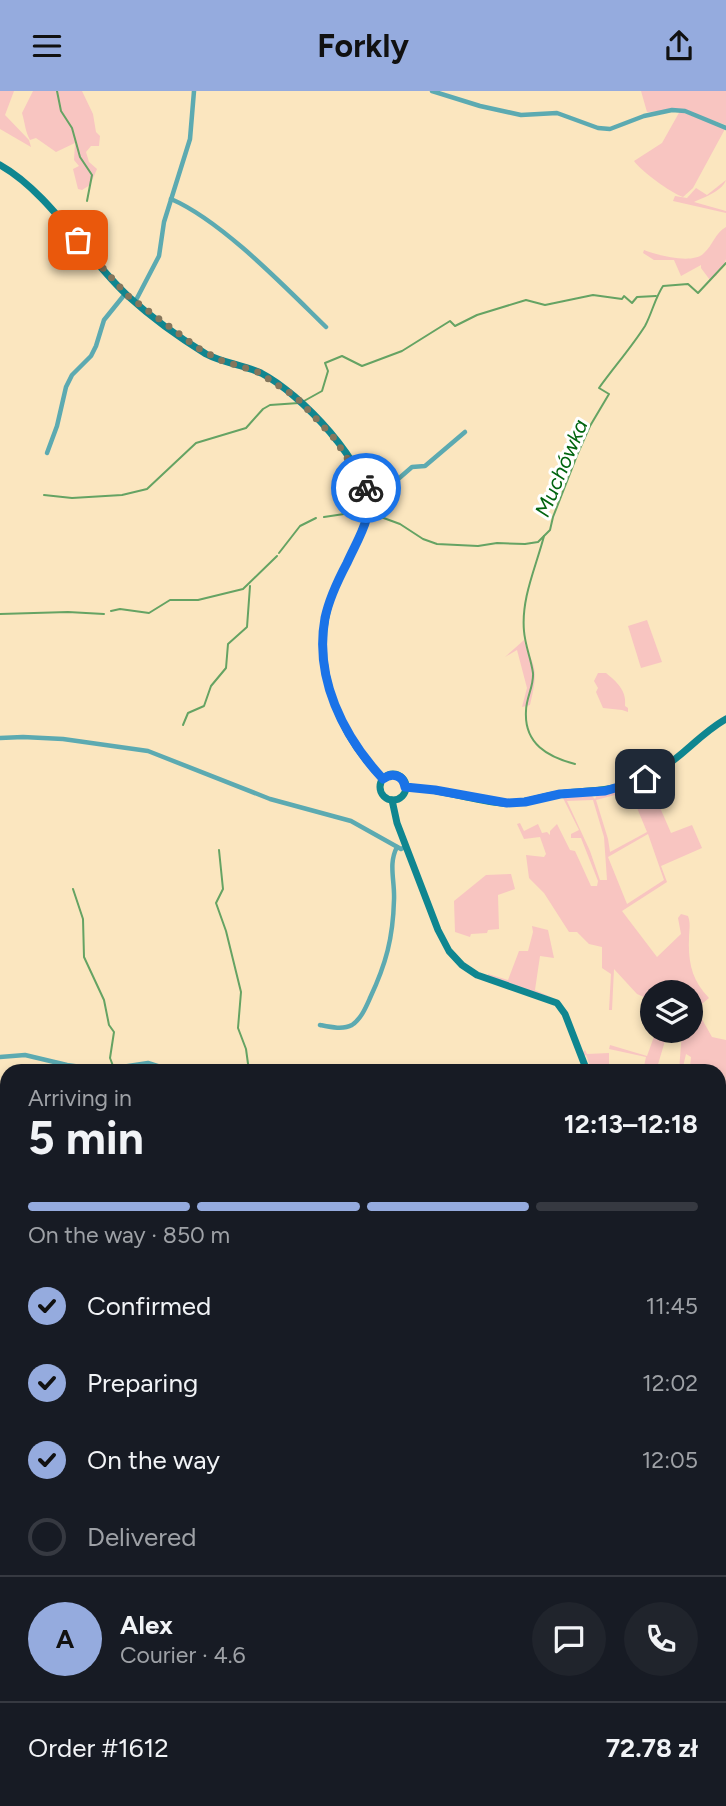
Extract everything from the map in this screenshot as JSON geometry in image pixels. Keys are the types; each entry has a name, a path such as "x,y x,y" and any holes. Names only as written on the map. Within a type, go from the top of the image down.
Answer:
{"main road":[{"path":"0,165 32,189 135,302 209,356 258,372 301,402 351,461 369,498 369,513 327,611 324,661 329,690 340,718 362,755 383,779"},
{"path":"405,787 507,803 560,794 611,790 660,771 726,719"},
{"path":"392,800 401,796 405,787 397,775 383,779 381,792 392,800 401,847 449,951 462,965 477,975 557,1003 565,1013 584,1064"}],"street":[{"path":"135,302 159,255 164,222 190,139 194,91"},
{"path":"432,91 521,115 557,113 598,128 610,129 644,116 671,110 685,111 726,128"},
{"path":"171,199 194,211 227,236 326,327"},
{"path":"47,453 57,426 66,387 72,375 90,356 104,320 125,293"},
{"path":"369,498 389,487 412,467 425,465 466,432"},
{"path":"0,739 23,737 63,740 148,751 270,799 351,821 401,847 391,862 394,901 388,956 383,971 365,1009 354,1024 336,1028 320,1025"},
{"path":"0,1056 25,1055 63,1064"}],"shaded area":[{"path":"0,91 14,91 5,115 29,140 31,147 0,129"},
{"path":"33,91 82,91 93,114 96,132 100,136 99,146 91,146 86,152 89,162 97,169 90,185 82,190 78,189 73,169 79,166 74,160 75,143 56,152 36,138 30,140 28,137 22,113"},
{"path":"641,91 726,91 726,125 684,110 647,112"},
{"path":"680,111 725,129 693,188 683,197 657,181 634,161 662,143"},
{"path":"726,180 717,190 694,202 726,213 673,201 675,196 687,198 696,188 707,195"},
{"path":"726,227 726,259 723,268 710,280 701,265 681,276 674,260 654,260 643,253 644,250 684,259 699,257"},
{"path":"647,620 662,662 641,668 628,626"},
{"path":"524,640 534,666 535,677 530,705 522,707 527,688 517,650 505,657"},
{"path":"598,673 606,673 620,687 628,712 603,708 594,681"},
{"path":"658,774 660,776 649,782 671,833 692,825 702,848 661,866 667,882 622,911 657,957 681,934 678,918 681,914 688,916 689,956 696,980 640,980 640,995 614,969 612,1010 609,1010 611,974 602,968 602,947 589,944 577,932 569,932 544,893 529,878 526,855 544,857 546,854 540,837 524,839 517,824 520,823 524,831 538,824 542,833 547,832 550,835 550,831 557,824 570,850 575,851 591,886 597,886 598,881 581,838 571,838 571,834 579,830 563,798 591,795 595,799 597,795 630,788 632,791 633,787","holes":["630,791 647,832 610,852 596,800","593,800 604,837 607,880 600,880 567,801","648,834 664,880 627,904 608,857"]},
{"path":"511,874 515,889 498,895 499,929 471,934 470,937 455,932 454,901 486,875"},
{"path":"532,926 548,930 554,958 540,956 535,990 553,998 488,977 488,974 508,980 519,951 528,951"},
{"path":"703,990 709,998 703,1003"},
{"path":"703,1021 712,1037 726,1040 726,1064 690,1064 691,1057 686,1054 684,1064 680,1064 681,1043 703,1043"},
{"path":"652,1043 664,1043 658,1064 644,1064 646,1057 609,1049 610,1045 647,1056"},
{"path":"583,1052 609,1053 609,1064 589,1064"}],"waterway":[{"path":"57,91 61,111 72,128 80,157 92,175 87,201"},
{"name":"Muchówka","path":"370,513 400,524 423,539 437,544 478,546 538,542 550,530 578,453 609,394 599,388 645,326 663,286 688,284 698,293 726,263"},
{"path":"304,401 322,391 328,371 325,363 342,356 362,366 402,351 450,321 455,326 477,315 526,300 545,305 593,295 622,299 624,296 632,303 637,297 656,296"},
{"path":"44,495 72,498 122,495 147,489 196,443 246,428 270,405 299,403"},
{"name":"Muchówka","path":"324,517 364,511"},
{"name":"Muchówka","path":"279,553 300,526 316,518"},
{"path":"544,536 525,607 525,636 533,673 526,706 526,722 529,732 540,747 547,753 575,764"},
{"name":"Muchówka","path":"111,611 120,609 149,613 170,600 198,600 243,589 277,556"},
{"path":"183,725 188,713 204,706 211,686 226,668 228,644 247,627 250,586"},
{"name":"Muchówka","path":"0,614 104,614"},
{"path":"219,850 223,889 216,903 241,992 238,1028 248,1064"},
{"path":"73,889 83,919 84,957 104,1000 109,1025 114,1032 110,1058 112,1064"}],"way so far":[{"path":"78,240 127,295 163,323 209,356 258,372 274,380 296,397 335,439 366,488"}],"route":[{"path":"366,488 369,498 368,516 332,596 325,619 324,648 326,676 335,707 371,767 383,779 397,775 405,787 450,792 503,803 525,802 560,794 605,791 645,779"}]}
